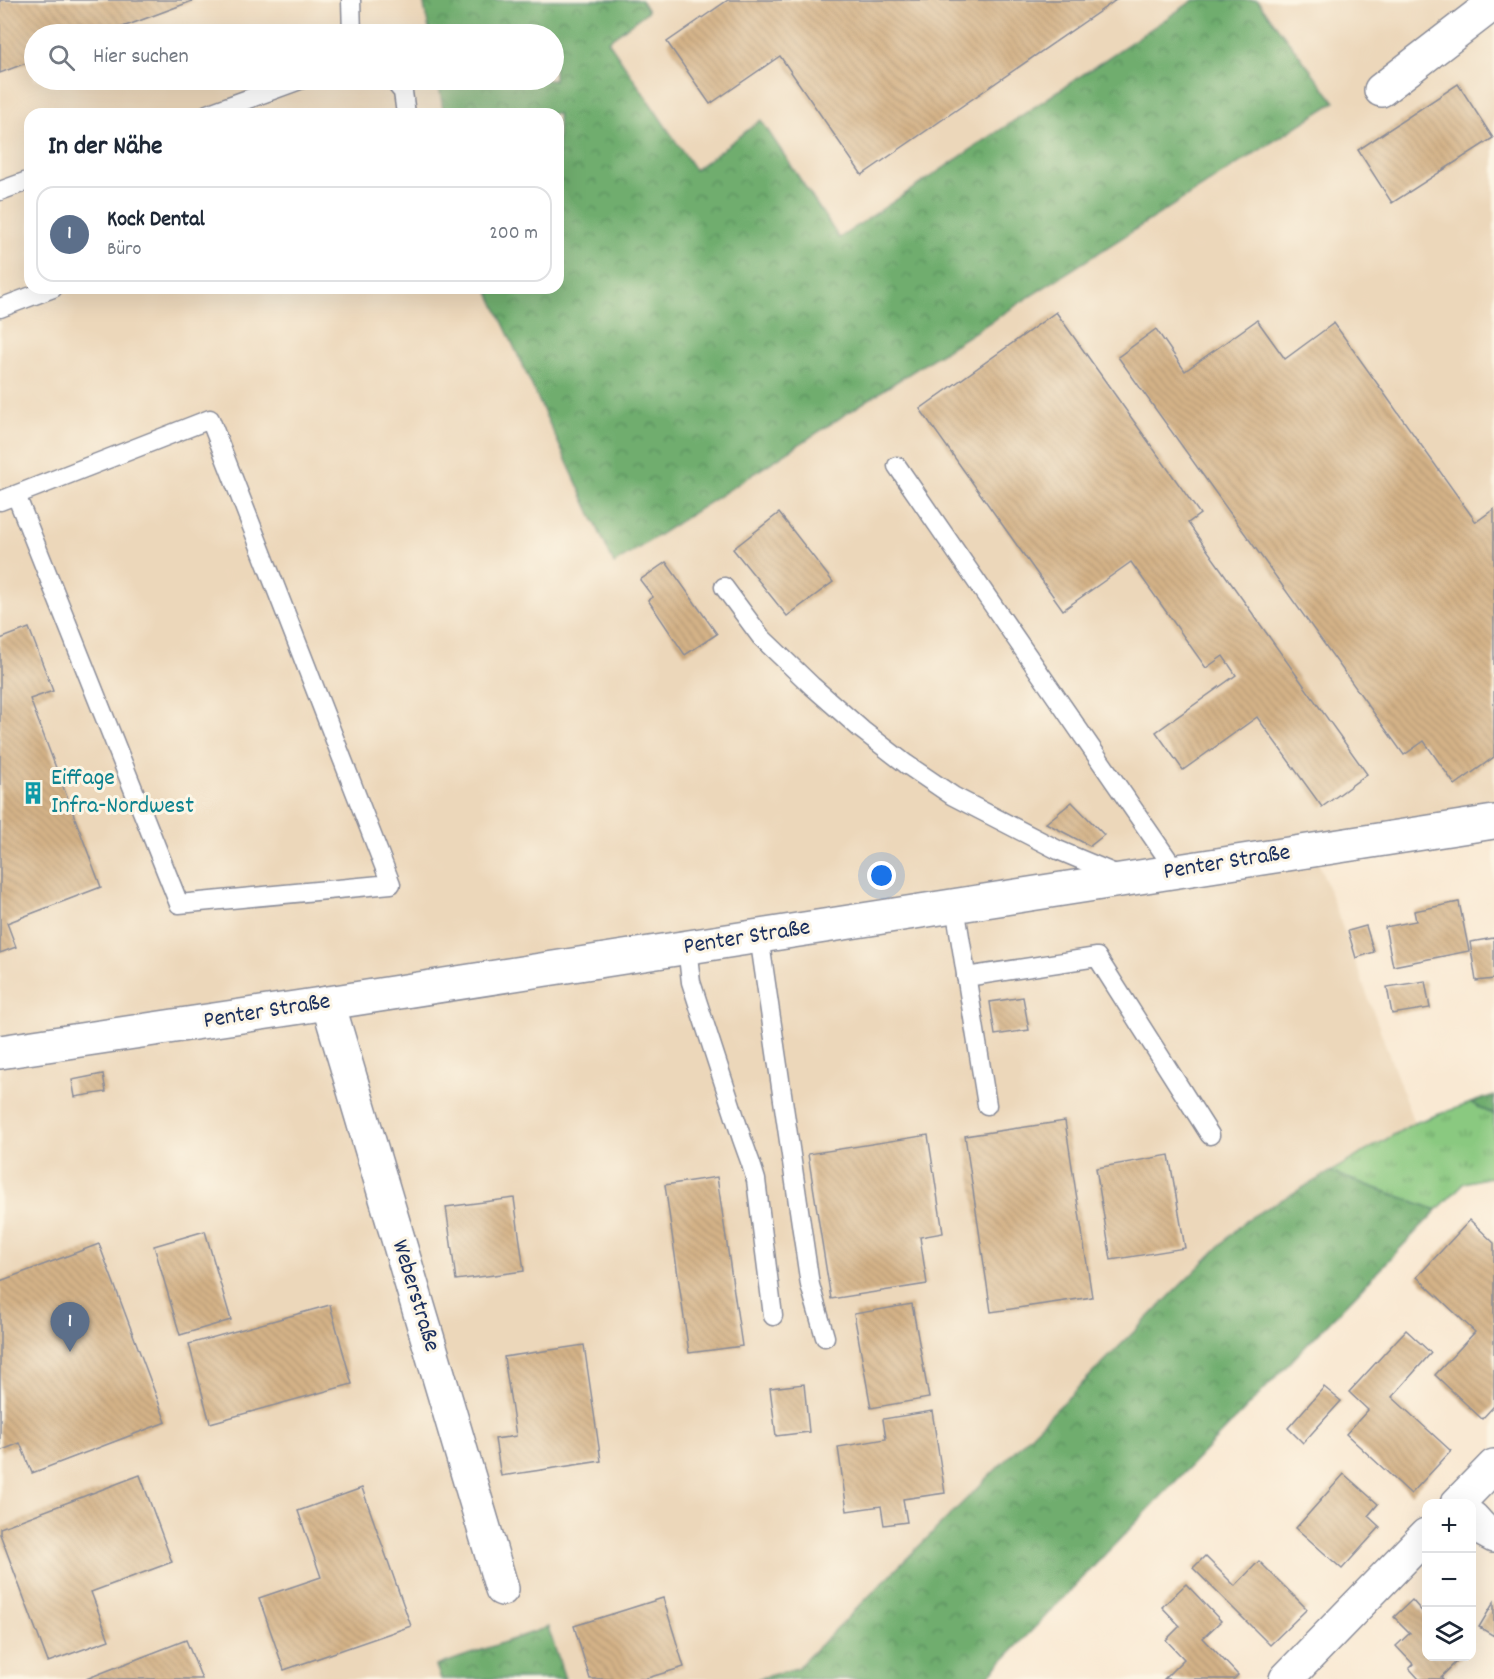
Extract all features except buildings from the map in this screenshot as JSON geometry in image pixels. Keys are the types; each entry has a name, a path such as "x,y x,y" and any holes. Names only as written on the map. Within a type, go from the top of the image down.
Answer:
{"street":[{"path":"1381,90 1494,3"},
{"name":"Penter Straße","path":"0,1052 1494,822"},
{"name":"Weberstraße","path":"328,1003 502,1589"},
{"path":"1461,1499 1494,1466"},
{"path":"1476,1522 1494,1536"},
{"path":"1286,1679 1422,1539"}],"lane":[{"path":"351,0 352,24"},
{"path":"223,108 273,90"},
{"path":"401,90 405,108"},
{"path":"0,191 24,182"},
{"path":"0,308 36,294"},
{"path":"210,419 391,884 179,904 8,498 210,419"},
{"path":"897,466 1176,871"},
{"path":"724,587 761,637 803,678 862,730 906,764 953,796 1058,850 1127,879"},
{"path":"955,906 987,1105"},
{"path":"759,936 810,1285 825,1337"},
{"path":"687,948 691,982 756,1180 773,1316"},
{"path":"966,977 1097,957 1210,1135"}],"shaded area":[{"path":"0,0 1494,0 1494,822 1313,850 1414,1123 1246,1220 797,1668 757,1679 565,1679 548,1628 437,1666 441,1679 0,1679"}],"green space":[{"path":"423,0 641,0 648,11 608,41 695,170 761,120 839,238 1194,0 1257,0 1335,102 614,564 490,294 564,294 564,108 443,108 440,90 564,90 564,24 428,24"},
{"path":"1494,1095 1494,1115 1471,1103"},
{"path":"1471,1103 1494,1115 1494,1180 1490,1177 1464,1183 1437,1210 1330,1172 1414,1123"},
{"path":"1330,1172 1437,1210 985,1679 757,1679 797,1668 1246,1220"},
{"path":"548,1627 565,1679 441,1679 436,1666"}],"place":[{"name":"Eiffage Infra-Nordwest","path":"33,793"},
{"name":"Kock Dental","path":"70,1352"}]}
